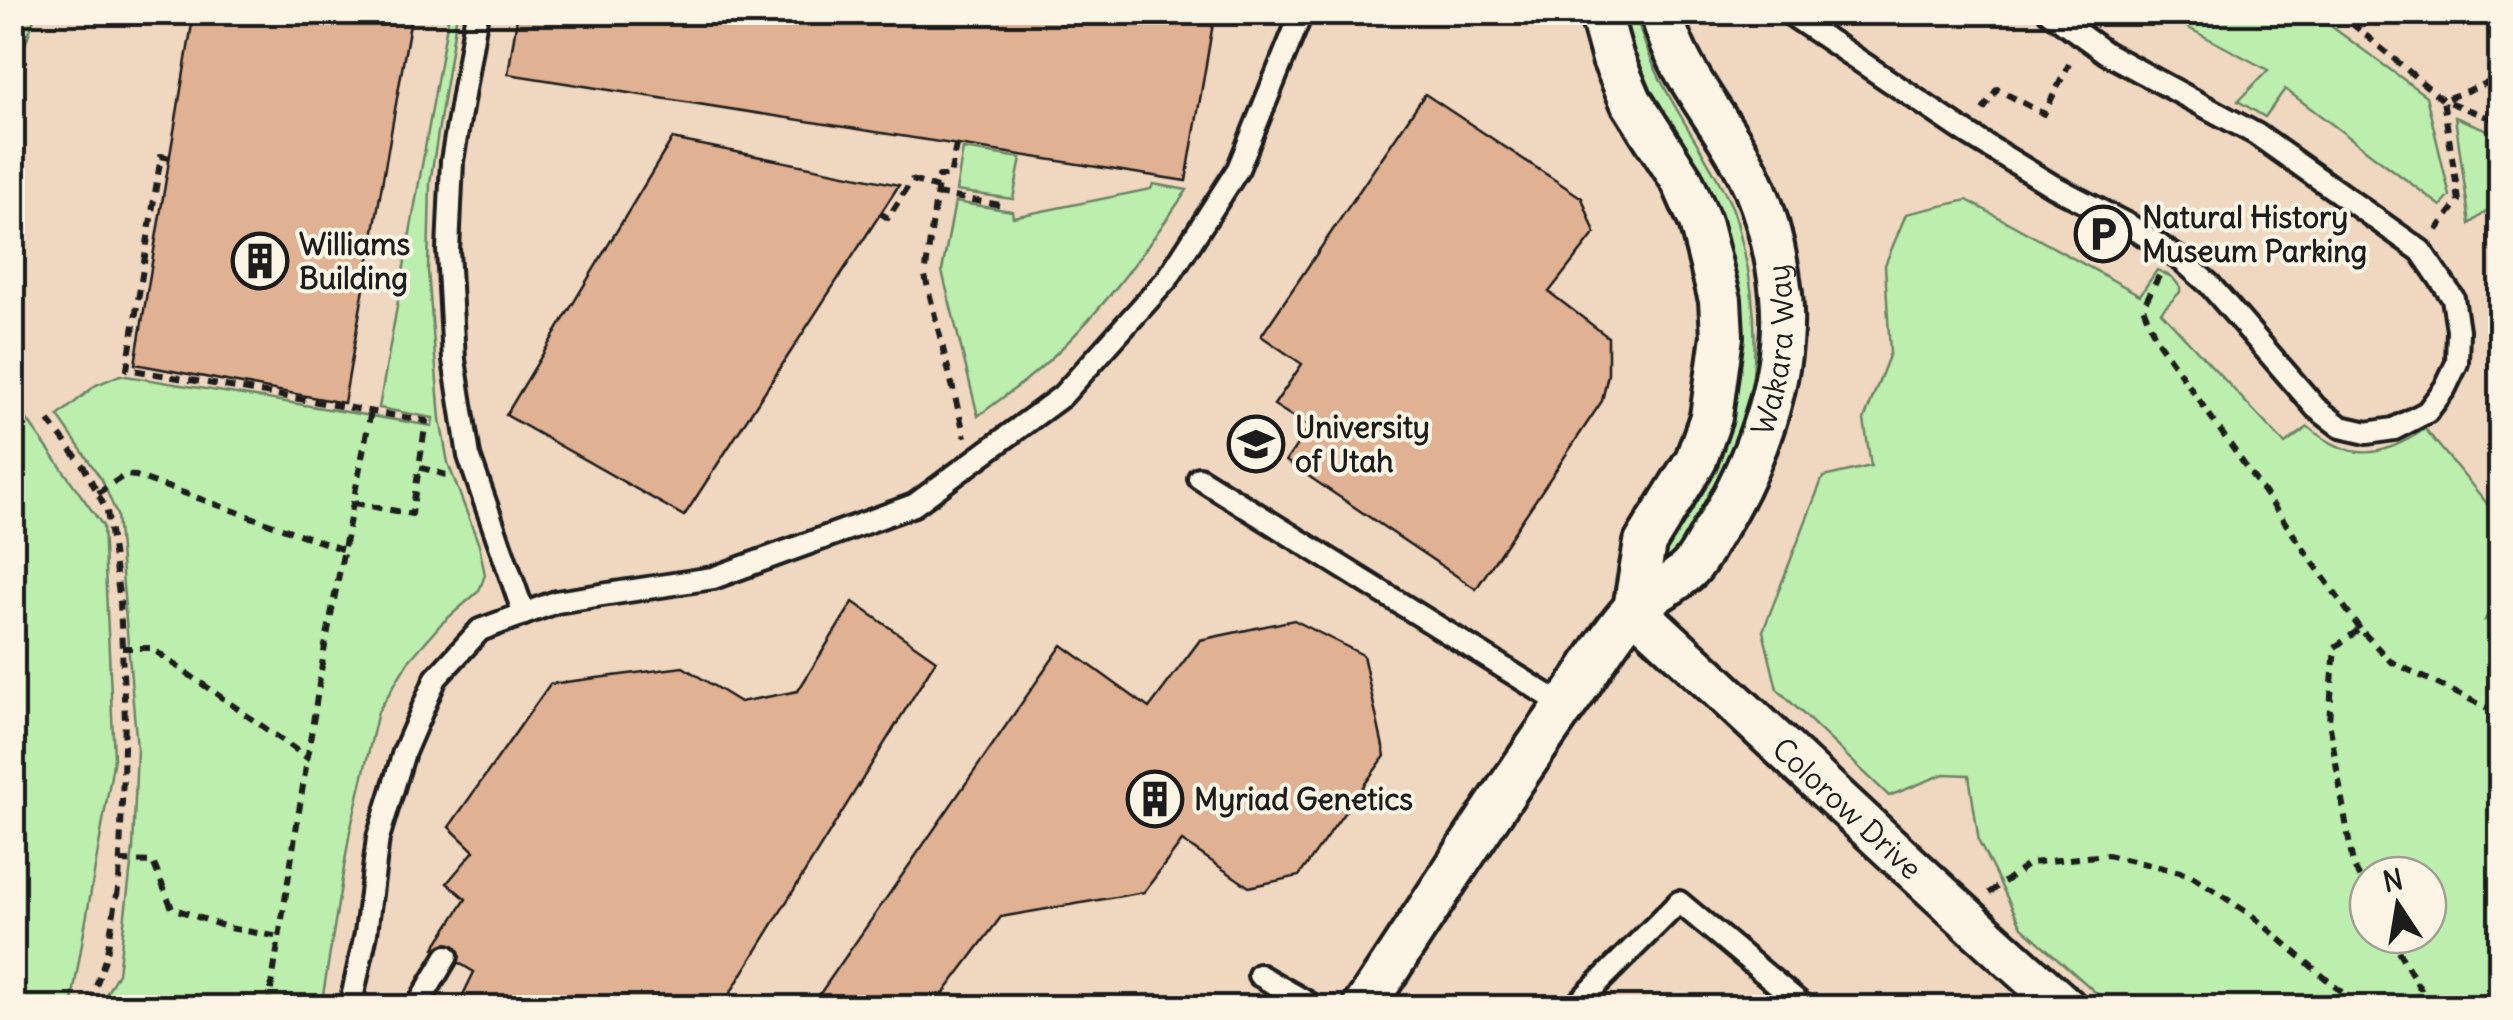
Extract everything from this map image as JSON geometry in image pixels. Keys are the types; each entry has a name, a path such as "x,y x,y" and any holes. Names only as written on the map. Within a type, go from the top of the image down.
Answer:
{"street":[{"name":"Wakara Way","path":"1600,12 1613,59 1631,101 1682,181 1700,222 1720,300 1722,336 1711,418 1696,460 1645,543 1634,609"},
{"name":"Wakara Way","path":"1363,1008 1634,609 1690,568 1747,470 1765,420 1781,336 1781,295 1758,200 1742,162 1682,66 1661,12"},
{"name":"Colorow Drive","path":"1634,609 2066,1008"}],"lane":[{"path":"477,12 452,161 448,250 454,360 469,456 524,614"},
{"path":"350,1007 366,933 378,838 410,738 436,678 480,630 556,602 713,578 914,504 1062,396 1168,278 1238,169 1302,12"},
{"path":"1788,12 1968,134 2173,254 2210,284 2316,408 2342,427 2367,432 2394,430 2427,412 2445,388 2457,362 2458,330 2453,298 2421,251 2256,134 2106,52 2049,12"},
{"path":"1199,478 1565,706"},
{"path":"1573,1008 1679,902 1806,1008"},
{"path":"416,1008 447,956"},
{"path":"1259,975 1317,1008"}],"path":[{"path":"2338,12 2444,100 2500,122"},
{"path":"1976,122 1997,89 2044,114 2069,64"},
{"path":"2444,100 2500,78"},
{"path":"2421,251 2459,201 2444,100"},
{"path":"956,145 950,176 939,176 925,276 965,438"},
{"path":"170,158 160,156 127,369 426,421 412,514 354,503"},
{"path":"880,213 888,218 912,180 937,191 1008,206"},
{"path":"2173,254 2143,307 2156,339 2360,630 2390,662 2500,714"},
{"path":"268,1008 325,646 371,411"},
{"path":"49,421 84,466 107,511 120,601 125,720 120,861 107,952 88,1008"},
{"path":"419,467 446,474"},
{"path":"98,492 125,475 136,476 344,550"},
{"path":"2352,855 2328,721 2335,647 2360,630"},
{"path":"122,648 152,648 309,759"},
{"path":"1960,914 2030,863 2107,856 2188,874 2254,916 2360,1008"},
{"path":"120,861 153,862 172,908 229,928 280,937"},
{"path":"2401,955 2421,990 2424,1008"}],"shaded area":[{"name":"University of Utah","path":"12,13 2500,13 2500,1007 13,1007"}],"green space":[{"path":"12,13 36,13 13,79"},
{"path":"449,13 457,13 430,183 428,270 440,419 448,463 479,545 485,575 479,591 441,624 408,662 378,712 350,831 321,1007 99,1007 118,973 133,849 137,749 117,515 102,480 58,416 96,385 120,375 432,426 433,418 379,408"},
{"path":"1612,13 1636,13 1664,87 1732,207 1752,299 1754,360 1746,420 1726,478 1673,561 1660,558 1729,386 1664,138"},
{"path":"2160,13 2313,13 2426,96 2450,196 2441,206 2285,89 2265,117 2238,101 2268,70"},
{"path":"2455,117 2500,135 2500,201 2470,224"},
{"path":"963,149 1021,158 1013,199 956,191"},
{"path":"1153,184 1187,190 1081,329 1032,375 978,416 942,271 955,202 1012,211 1013,217 1151,189"},
{"path":"1967,200 2140,295 2157,270 2172,277 2180,287 2180,292 2161,312 2285,444 2308,427 2352,451 2380,451 2425,429 2500,519 2500,590 2485,620 2500,617 2500,1007 2112,1007 2022,927 1979,842 1969,775 1944,774 1889,796 1777,689 1763,631 1823,477 1871,466 1864,420 1890,353 1885,265 1906,214"},
{"path":"13,400 103,526 114,758 71,1007 13,1007"}],"building":[{"name":"Williams Building","path":"194,12 412,12 344,403 135,364"},
{"path":"518,12 1215,12 1186,181 508,74"},
{"path":"1425,94 1582,198 1595,233 1549,292 1608,337 1608,374 1602,401 1476,589 1286,461 1309,427 1274,405 1302,364 1261,336"},
{"path":"672,139 899,185 684,516 506,415"},
{"path":"853,602 936,660 721,1008 463,1008 461,999 474,972 434,948 466,899 447,883 474,851 449,827 550,684 683,667 740,702 798,691"},
{"name":"Myriad Genetics","path":"1294,620 1363,655 1385,756 1299,876 1249,887 1182,841 1144,892 1001,917 937,1002 944,1008 810,1008 1062,645 1149,708 1200,640"}],"place":[{"name":"Natural History Museum Parking","path":"2103,234"},
{"name":"Williams Building","path":"260,261"},
{"name":"University of Utah","path":"1256,444"},
{"name":"Myriad Genetics","path":"1155,799"}]}
